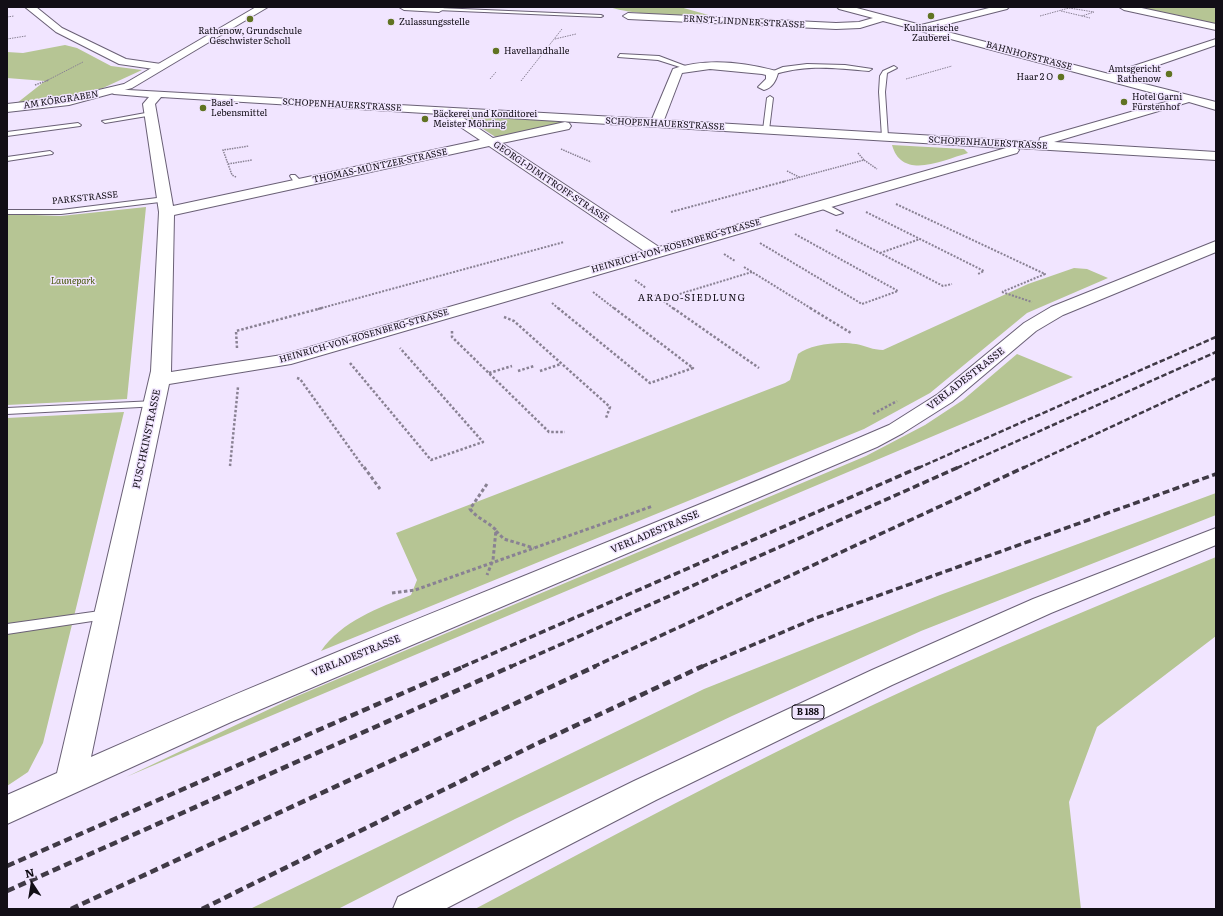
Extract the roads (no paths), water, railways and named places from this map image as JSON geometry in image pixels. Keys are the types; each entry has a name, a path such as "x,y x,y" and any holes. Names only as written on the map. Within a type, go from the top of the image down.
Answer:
{"street":[{"path":"30,7 59,30 100,52 123,62 161,67"},
{"path":"114,91 140,80 263,7"},
{"path":"404,7 439,8"},
{"name":"BAHNHOFSTRASSE","path":"842,7 1216,106"},
{"path":"920,28 1004,7"},
{"path":"1124,7 1216,27"},
{"name":"ERNST-LINDNER-STRASSE","path":"628,16 822,25 860,24 884,18"},
{"path":"1109,78 1216,42"},
{"path":"656,124 677,71 685,67 746,68 772,73 771,80 764,87"},
{"name":"SCHOPENHAUERSTRASSE","path":"114,91 157,95 1216,156"},
{"name":"AM KÖRGRABEN","path":"7,108 69,101 114,91"},
{"name":"PUSCHKINSTRASSE","path":"71,780 160,379 166,206 149,104 157,95"},
{"name":"HEINRICH-VON-ROSENBERG-STRASSE","path":"160,379 284,360 1188,99"},
{"name":"GEORGI-DIMITROFF-STRASSE","path":"446,112 656,252"},
{"name":"THOMAS-MÜNTZER-STRASSE","path":"166,206 249,194 296,180 490,142 592,120"},
{"name":"VERLADESTRASSE","path":"7,810 292,682 869,442 896,429 945,398 1030,327 1057,311 1216,246"},
{"name":"B 188","path":"410,909 615,805 797,717 1042,606 1216,536"}],"lane":[{"path":"439,8 601,16"},
{"path":"620,56 659,58 685,67"},
{"path":"772,73 781,69 801,66 869,68"},
{"path":"885,137 882,76 885,72 894,68"},
{"path":"766,130 770,98"},
{"path":"105,121 151,114"},
{"path":"7,134 78,125"},
{"path":"7,159 50,153"},
{"path":"821,204 838,213"},
{"name":"PARKSTRASSE","path":"7,212 61,212 166,206"},
{"path":"7,411 155,404"},
{"path":"7,629 108,615"}],"railway":[{"path":"918,468 1216,337"},
{"path":"957,468 1216,352"},
{"path":"1023,468 1216,378"},
{"path":"462,667 920,467"},
{"path":"510,667 959,467"},
{"path":"593,667 1025,467"},
{"path":"701,667 816,618 1216,474"},
{"path":"7,866 465,666"},
{"path":"7,891 512,666"},
{"path":"71,909 596,666"},
{"path":"202,909 534,745 703,666"}],"place":[{"name":"Kulinarische Zauberei","path":"931,16"},
{"name":"Rathenow, Grundschule Geschwister Scholl","path":"250,19"},
{"name":"Zulassungsstelle","path":"391,22"},
{"name":"Havellandhalle","path":"496,51"},
{"name":"Amtsgericht Rathenow","path":"1169,74"},
{"name":"Haar 2 O","path":"1061,77"},
{"name":"Hotel Garni Fürstenhof","path":"1124,102"},
{"name":"Basel - Lebensmittel","path":"203,108"},
{"name":"Bäckerei und Konditorei Meister Möhring","path":"425,119"}],"district":[{"name":"ARADO-SIEDLUNG","path":"692,298"}],"park label":[{"name":"Launepark","path":"73,281"}]}
